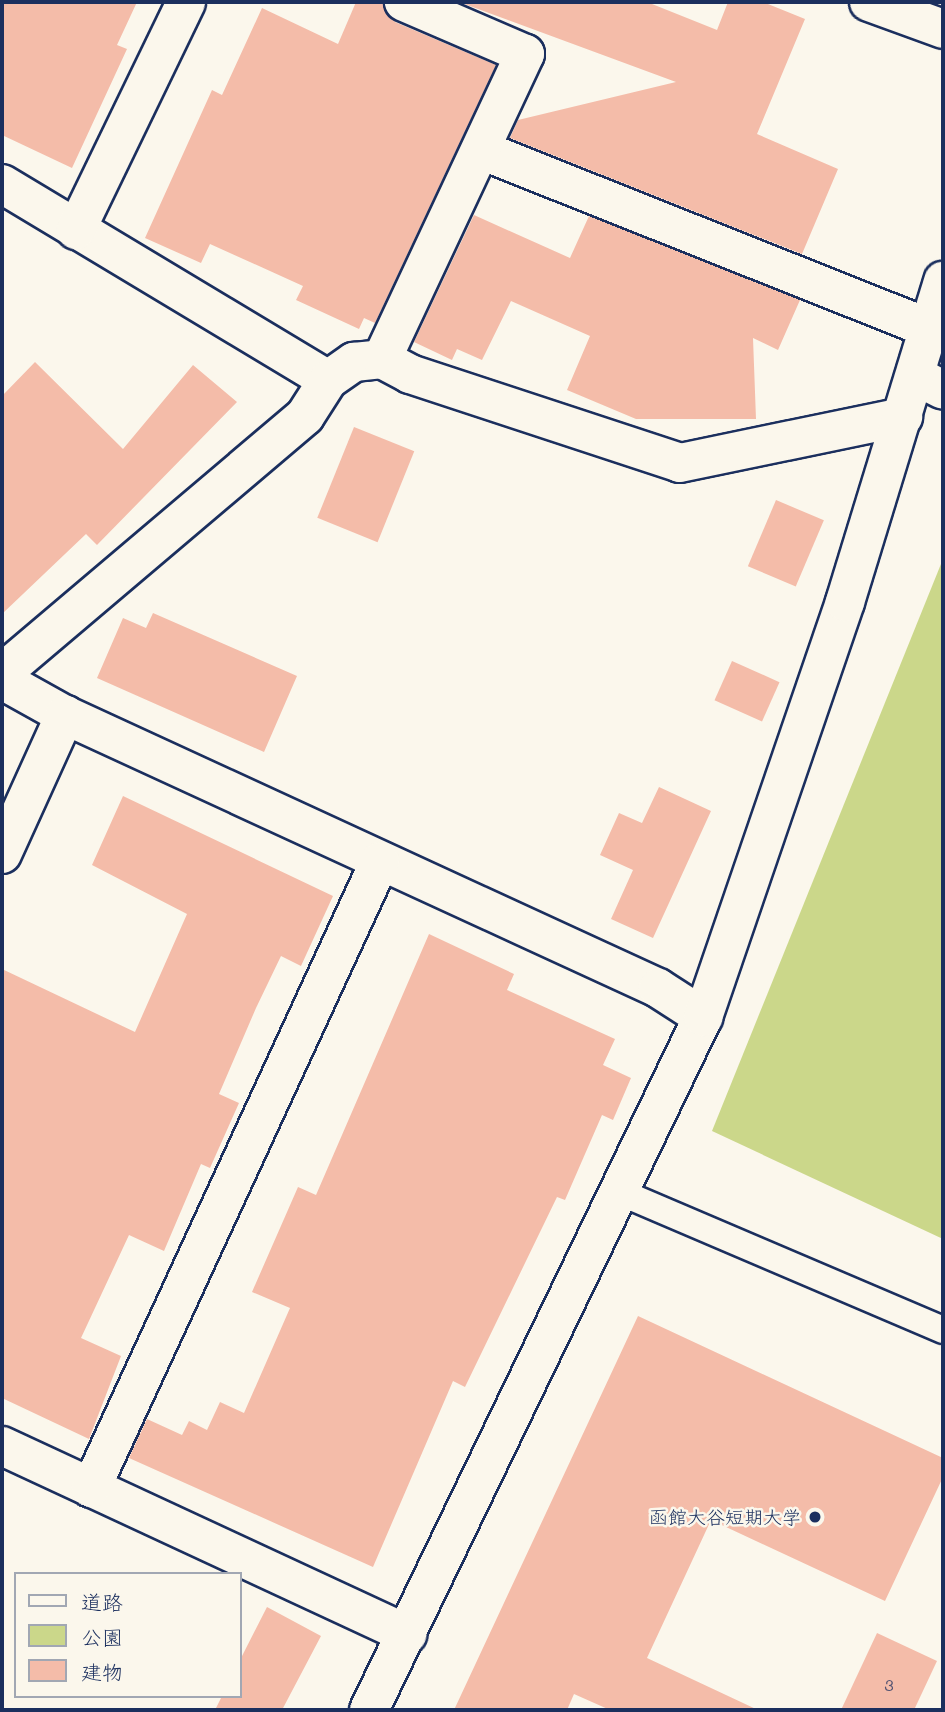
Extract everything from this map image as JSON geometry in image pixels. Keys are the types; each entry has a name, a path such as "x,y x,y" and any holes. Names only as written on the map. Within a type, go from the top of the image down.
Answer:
{"street":[{"path":"76,230 186,2"},
{"path":"382,359 524,54 404,2"},
{"path":"869,2 943,29"},
{"path":"481,150 928,328"},
{"path":"2,184 328,380"},
{"path":"369,1710 622,1194 704,1017 903,417 930,383 928,328 943,281"},
{"path":"2,673 305,416 328,380 354,362 382,359 410,374 680,463 903,417"},
{"path":"2,680 65,715 658,988 704,1017"},
{"path":"2,854 65,715"},
{"path":"91,1488 380,861"},
{"path":"2,1446 407,1634"}],"lane":[{"path":"622,1194 943,1331"}],"green space":[{"path":"943,559 943,1239 712,1131"}],"building":[{"path":"2,2 137,2 117,45 127,49 72,168 2,135"},
{"path":"356,2 383,2 395,22 496,65 375,323 364,318 359,329 296,300 303,286 210,244 201,263 145,238 212,90 222,95 262,8 338,44"},
{"path":"459,2 647,2 717,30 728,2 763,2 805,19 757,134 838,169 802,254 510,138 518,120 676,82"},
{"path":"474,215 570,258 589,216 800,300 778,350 753,338 756,419 636,419 567,390 590,336 511,301 482,360 457,349 452,360 414,342"},
{"path":"35,362 123,449 193,365 237,402 97,545 86,534 2,614 2,396"},
{"path":"354,427 414,451 378,542 317,518"},
{"path":"776,500 824,520 796,587 748,566"},
{"path":"153,613 297,676 264,752 97,678 123,618 146,628"},
{"path":"732,661 780,682 762,721 715,700"},
{"path":"659,787 711,811 653,938 611,919 633,870 600,855 619,813 642,823"},
{"path":"123,796 333,896 301,966 281,956 256,1008 219,1094 239,1103 210,1168 201,1164 164,1251 129,1235 81,1338 121,1356 89,1439 2,1398 2,969 135,1032 187,914 92,865"},
{"path":"429,934 514,974 507,990 615,1039 603,1065 631,1078 613,1120 602,1115 565,1200 557,1197 465,1387 453,1381 373,1567 129,1458 147,1419 182,1435 189,1421 207,1430 220,1402 244,1413 290,1308 252,1292 298,1187 316,1195"},
{"name":"函館大谷短期大学","path":"638,1316 943,1458 943,1477 885,1601 711,1520 647,1658 758,1710 610,1710 574,1694 567,1710 454,1710"},
{"path":"267,1607 321,1636 282,1710 215,1710 221,1698 242,1698 242,1656"},
{"path":"877,1633 937,1661 914,1710 841,1710"}],"place":[{"name":"函館大谷短期大学","path":"815,1517"}]}
